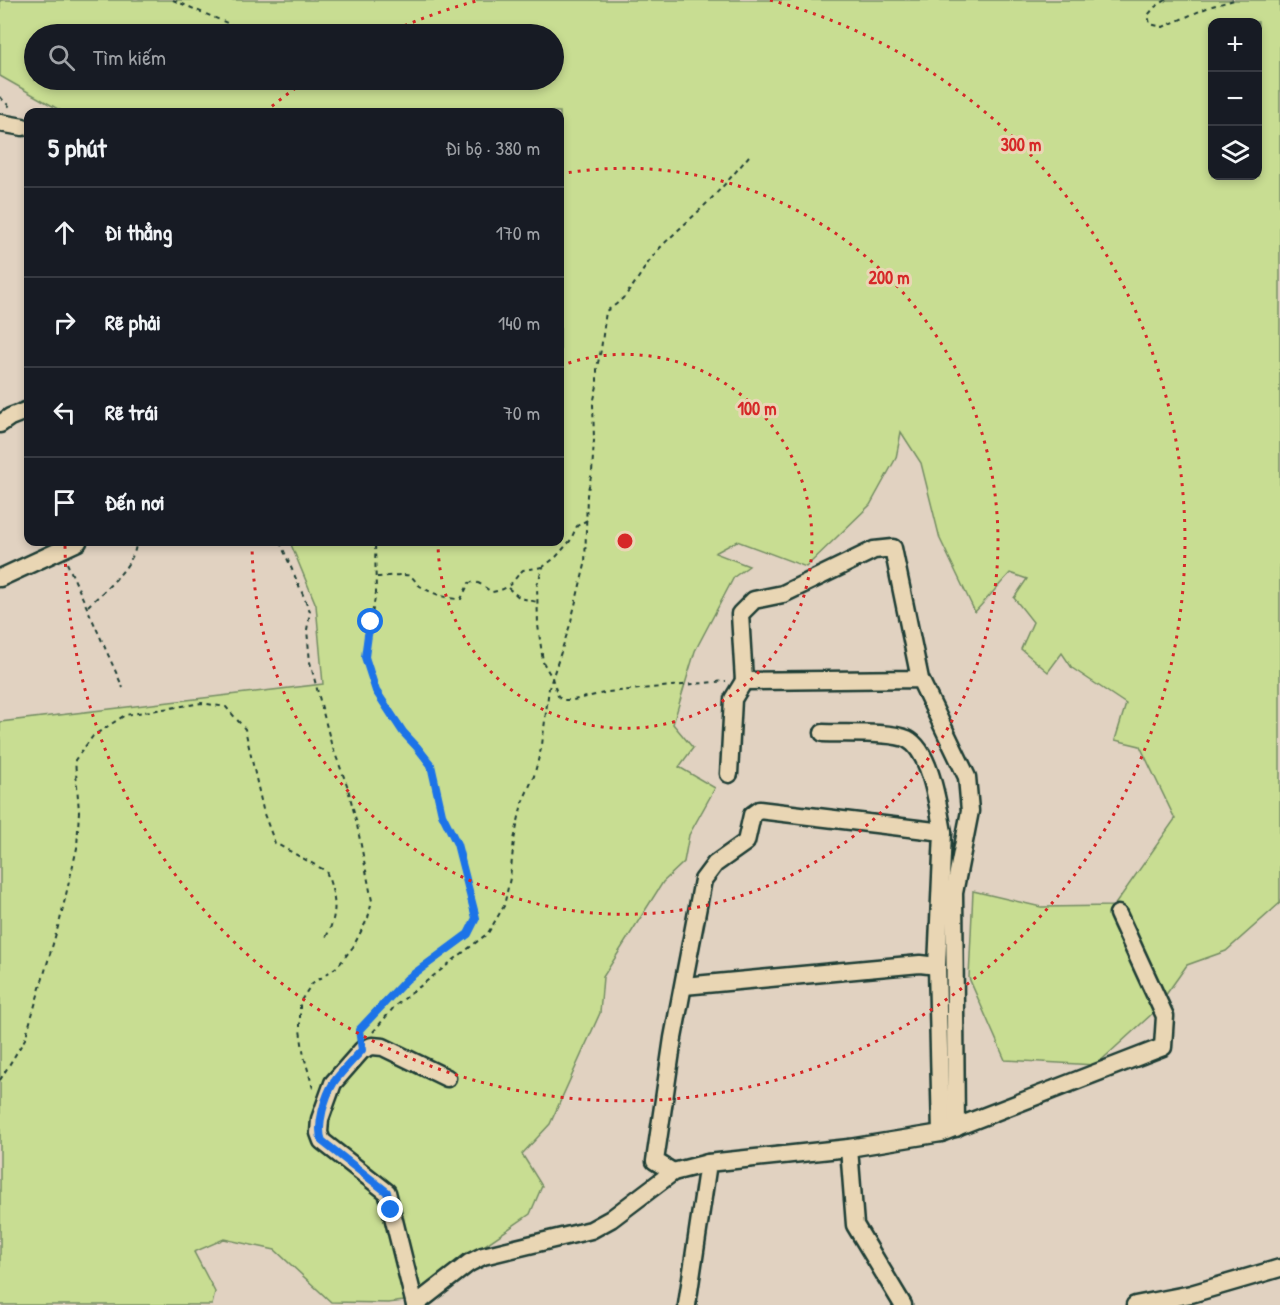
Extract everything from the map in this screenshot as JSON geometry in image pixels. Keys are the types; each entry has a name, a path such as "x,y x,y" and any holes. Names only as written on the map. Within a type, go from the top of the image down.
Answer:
{"street":[{"path":"0,123 23,127"},
{"path":"0,424 24,412"},
{"path":"0,578 68,546"},
{"path":"729,774 733,699 744,681 740,614 754,600 783,594 874,550 893,548 920,679 967,777 970,811 954,893 948,1130"},
{"path":"744,681 920,679"},
{"path":"823,733 896,735 908,740 921,752 930,777 944,832 937,966 948,1130"},
{"path":"673,1172 655,1161 673,1038 698,898 703,880 715,864 746,842 752,814 759,810 778,811 944,832"},
{"path":"447,1078 383,1047 372,1046 362,1050 333,1083 319,1133 322,1141 387,1192 415,1305 468,1263 483,1256 591,1230 611,1219 673,1172 708,1163 849,1148 948,1130 1163,1047 1165,1016 1118,914"},
{"path":"684,986 920,964 937,966"},
{"path":"849,1148 855,1225 903,1305"},
{"path":"687,1305 708,1163"},
{"path":"1135,1305 1191,1294 1280,1268"}],"path":[{"path":"173,0 229,24"},
{"path":"1166,0 1148,15 1150,24 1163,27 1192,14 1234,0"},
{"path":"362,1050 380,1022 395,1006 488,933 504,906 522,803 534,776 552,678 570,625 585,565 587,495 592,472 594,440 593,404 606,311 619,304 638,281 645,266 657,251 704,206 749,156"},
{"path":"377,577 405,574 434,594 449,598 461,599 469,583 473,582 483,584 492,592 508,588 523,570 543,567 556,557 570,541 577,526 587,520"},
{"path":"88,606 129,562 136,546"},
{"path":"282,546 310,611 307,630 310,662 331,743 354,811 372,901 368,918 353,947 338,966 311,985 300,1002 300,1030 309,1078 315,1094 325,1106"},
{"path":"362,1050 359,1030 407,979 468,934 476,918 457,844 442,814 431,765 403,732 376,691 367,666 366,645 377,577 375,546"},
{"path":"61,549 123,688"},
{"path":"543,567 537,585 543,662 558,696 564,700 608,692 744,681"},
{"path":"508,588 520,598 538,602"},
{"path":"0,1080 25,1039 60,920 77,848 79,811 75,760 93,736 124,715 202,703 226,707 245,729 264,814 275,843 327,871 336,906 333,925 325,939"}],"green space":[{"path":"0,0 1280,0 1280,903 1226,951 1187,965 1153,1013 1096,1065 1005,1060 969,978 973,891 1041,907 1114,906 1175,819 1140,746 1115,740 1126,704 1072,668 1062,653 1048,672 1021,649 1033,622 1014,598 1027,579 1010,573 975,612 940,539 921,463 901,432 896,458 870,505 806,567 737,541 715,553 749,566 734,577 695,651 673,724 693,748 679,767 715,788 689,835 684,862 663,882 603,977 600,1013 550,1124 522,1154 542,1186 530,1214 404,1301 331,1302 275,1250 224,1239 194,1252 215,1292 212,1305 0,1305 0,722 323,684 316,605 292,546 564,546 564,108 56,108 24,90 564,90 564,24 24,24 24,90 0,76"}],"route":[{"path":"371,622 366,645 367,666 376,691 403,732 431,765 442,814 457,844 476,918 468,934 407,979 359,1030 362,1050 333,1083 320,1119 319,1133 322,1141 387,1192 391,1210"}]}
